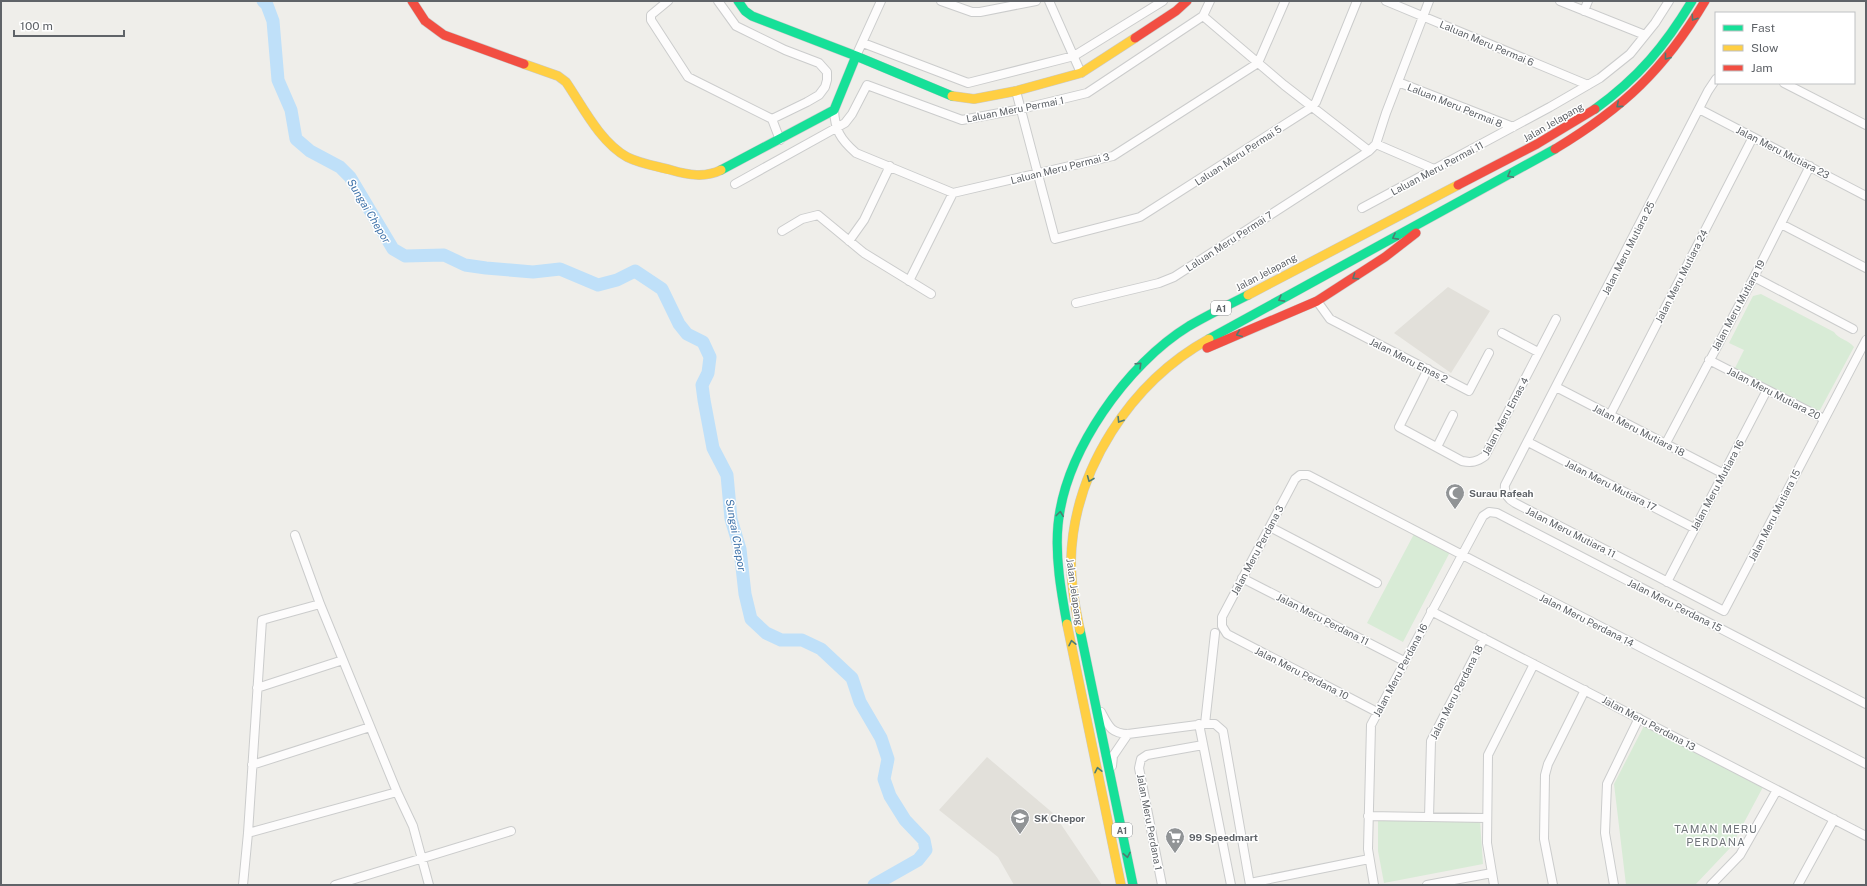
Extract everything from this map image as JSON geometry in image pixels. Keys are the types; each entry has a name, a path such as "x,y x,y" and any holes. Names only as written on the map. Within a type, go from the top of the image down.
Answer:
{"main road":[{"path":"412,1 425,21 444,35 558,76 566,82 610,143 625,155 645,164 690,175 710,175 780,140 834,110 856,56"},
{"path":"738,1 745,11 752,16 856,56 943,94 958,98 974,99 1016,91 1081,73 1176,12 1188,1"},
{"name":"Jalan Jelapang","path":"1121,885 1059,576 1058,543 1060,512 1066,486 1080,451 1103,409 1117,388 1136,368 1160,346 1189,326 1538,144 1592,111 1621,89 1654,57 1664,45 1692,1"},
{"name":"Jalan Jelapang","path":"1133,885 1112,776 1095,701 1071,573 1072,547 1075,527 1088,480 1106,443 1134,399 1164,370 1215,335 1544,156 1578,135 1615,108 1648,79 1661,65 1705,1"},
{"path":"1164,370 1216,344 1317,301 1385,257 1442,212"}],"street":[{"path":"668,1 651,15 651,20 688,77 772,119 780,140"},
{"path":"718,1 736,26 785,50 819,63 827,72 825,88 819,95 808,102 772,119"},
{"path":"856,56 863,43 880,1"},
{"path":"941,1 972,12 980,12 1036,1"},
{"path":"1049,1 1081,73"},
{"path":"863,43 968,83 1074,56 1163,1"},
{"path":"1210,1 1203,16 1312,107 1369,151"},
{"path":"1258,63 1285,1"},
{"path":"1312,107 1316,102 1357,1"},
{"name":"Laluan Meru Permai 6","path":"1386,1 1588,85"},
{"path":"1429,1 1376,144 1434,169"},
{"path":"1560,1 1645,35"},
{"path":"1584,11 1588,1"},
{"name":"Laluan Meru Permai 11","path":"1362,208 1588,85 1621,63 1645,35 1669,1"},
{"name":"Laluan Meru Permai 1","path":"735,184 836,129 849,119 867,85 962,120 1021,109 1087,93 1203,16"},
{"name":"Laluan Meru Permai 3","path":"953,193 1113,156 1258,63"},
{"name":"Jalan Meru Mutiara 25","path":"1556,387 1708,91 1715,80"},
{"name":"Laluan Meru Permai 8","path":"1398,82 1512,127"},
{"path":"1786,84 1866,125"},
{"path":"1016,91 1038,174"},
{"name":"Laluan Meru Permai 5","path":"1038,174 1054,239 1140,217 1312,107"},
{"name":"Jalan Meru Mutiara 23","path":"1699,109 1866,196"},
{"path":"834,110 836,129 844,141 856,153 953,193 909,281"},
{"name":"Jalan Meru Mutiara 24","path":"1610,414 1753,137"},
{"name":"Laluan Meru Permai 7","path":"1076,303 1174,277 1369,151 1376,144"},
{"path":"849,241 866,217 890,166"},
{"name":"Jalan Meru Mutiara 19","path":"1666,444 1754,277 1810,166"},
{"path":"782,231 802,219 818,215 880,264 931,294"},
{"path":"1780,224 1866,268"},
{"path":"1754,277 1853,329"},
{"name":"Jalan Meru Emas 2","path":"1317,301 1330,319 1469,391 1489,353"},
{"name":"Jalan Meru Emas 4","path":"1428,369 1399,427 1468,462 1480,460 1484,456 1556,319"},
{"path":"1502,333 1538,352"},
{"name":"Jalan Meru Mutiara 20","path":"1709,360 1824,419 1866,340"},
{"name":"Jalan Meru Mutiara 18","path":"1556,387 1722,473"},
{"name":"Jalan Meru Mutiara 11","path":"1556,387 1505,485 1506,494 1511,501 1724,611"},
{"name":"Jalan Meru Mutiara 16","path":"1667,582 1722,473 1767,390"},
{"path":"1437,447 1453,415"},
{"name":"Jalan Meru Mutiara 15","path":"1724,611 1824,419"},
{"name":"Jalan Meru Mutiara 17","path":"1528,442 1694,528"},
{"name":"Jalan Meru Perdana 3","path":"1227,634 1222,626 1222,616 1295,479 1300,475 1308,475"},
{"name":"Jalan Meru Perdana 14","path":"1308,475 1866,764"},
{"name":"Jalan Meru Perdana 15","path":"1483,516 1489,512 1497,513 1866,704"},
{"name":"Jalan Meru Perdana 16","path":"1374,885 1370,859 1368,816 1370,730 1377,712 1483,516"},
{"path":"1270,527 1377,583"},
{"path":"295,535 320,604 412,826 429,885"},
{"name":"Jalan Meru Perdana 11","path":"1242,578 1404,661"},
{"path":"243,885 248,833 262,620 320,604"},
{"name":"Jalan Meru Perdana 13","path":"1431,611 1866,836"},
{"path":"1215,634 1202,724 1203,745 1231,885"},
{"name":"Jalan Meru Perdana 10","path":"1227,634 1377,712"},
{"name":"Jalan Meru Perdana 18","path":"1429,817 1431,740 1484,638"},
{"path":"257,688 343,660"},
{"path":"1494,885 1487,843 1488,755 1534,664"},
{"path":"1553,885 1544,839 1545,775 1548,764 1585,690"},
{"path":"1095,701 1109,728 1117,734 1128,734 1202,724 1216,724 1223,731 1250,884 1370,859"},
{"path":"1614,885 1605,834 1607,784 1639,718"},
{"path":"252,765 370,727"},
{"path":"1112,776 1113,756 1128,734"},
{"name":"Jalan Meru Perdana 1","path":"1162,885 1139,768 1141,759 1147,756 1203,745"},
{"path":"1711,885 1740,855 1777,790"},
{"path":"248,833 397,792"},
{"path":"1368,816 1487,818"},
{"path":"1798,885 1834,819"},
{"path":"335,885 511,831"},
{"path":"1427,885 1492,873"}],"shaded area":[{"path":"1448,287 1490,311 1451,373 1394,333"},
{"name":"SK Chepor","path":"987,757 1054,814 1102,885 1014,885 998,857 939,810"}],"green space":[{"path":"1761,294 1834,332 1854,347 1820,410 1815,411 1734,370 1744,350 1729,343 1753,296"},
{"path":"1414,534 1450,552 1403,642 1367,623"},
{"path":"1645,724 1763,787 1731,847 1695,885 1626,885 1614,784"},
{"path":"1378,816 1480,821 1483,864 1384,883 1378,851"}],"waterway":[{"name":"Sungai Chepor","path":"263,1 267,5 273,21 278,80 291,110 296,139 310,151 340,167 350,177 393,249 405,256 444,255 465,265 486,268 533,272 560,269 598,285 617,280 635,271 662,289 679,324 687,334 703,342 710,357 708,373 702,385 704,400 713,448 727,475 731,519 740,549 745,594 751,619 766,633 781,640 802,640 821,649 852,678 860,702 881,738 888,759 884,779 890,796 905,820 924,840 926,850 918,860 874,885"}],"traffic: fast":[{"path":"738,1 745,11 752,16 856,56 952,96"},
{"path":"1595,109 1624,85 1650,60 1672,32 1692,1"},
{"path":"721,170 834,110 856,56"},
{"path":"1209,339 1555,149"},
{"path":"1067,624 1058,562 1058,525 1063,497 1073,468 1086,440 1103,412 1122,386 1143,363 1166,342 1189,326 1248,295"},
{"path":"1080,630 1133,885"}],"traffic: slow":[{"path":"952,96 974,99 1016,91 1081,73 1135,38"},
{"path":"524,64 558,76 566,82 600,133 608,142 627,157 677,172 696,175 715,173 721,170"},
{"path":"1248,295 1458,185"},
{"path":"1080,630 1076,613 1071,561 1074,527 1082,494 1095,462 1112,432 1132,404 1155,379 1181,357 1209,339"},
{"path":"1067,624 1121,885"}],"traffic: jam":[{"path":"412,1 425,21 444,35 524,64"},
{"path":"1135,38 1176,11 1187,1"},
{"path":"1555,149 1601,118 1640,86 1674,47 1705,1"},
{"path":"1458,185 1537,144 1595,109"},
{"path":"1207,348 1317,301 1385,257 1416,233"}],"place":[{"name":"Surau Rafeah","path":"1455,510"},
{"name":"SK Chepor","path":"1020,835"},
{"name":"99 Speedmart","path":"1175,854"}],"district":[{"name":"TAMAN MERU PERDANA","path":"1716,835"}]}
